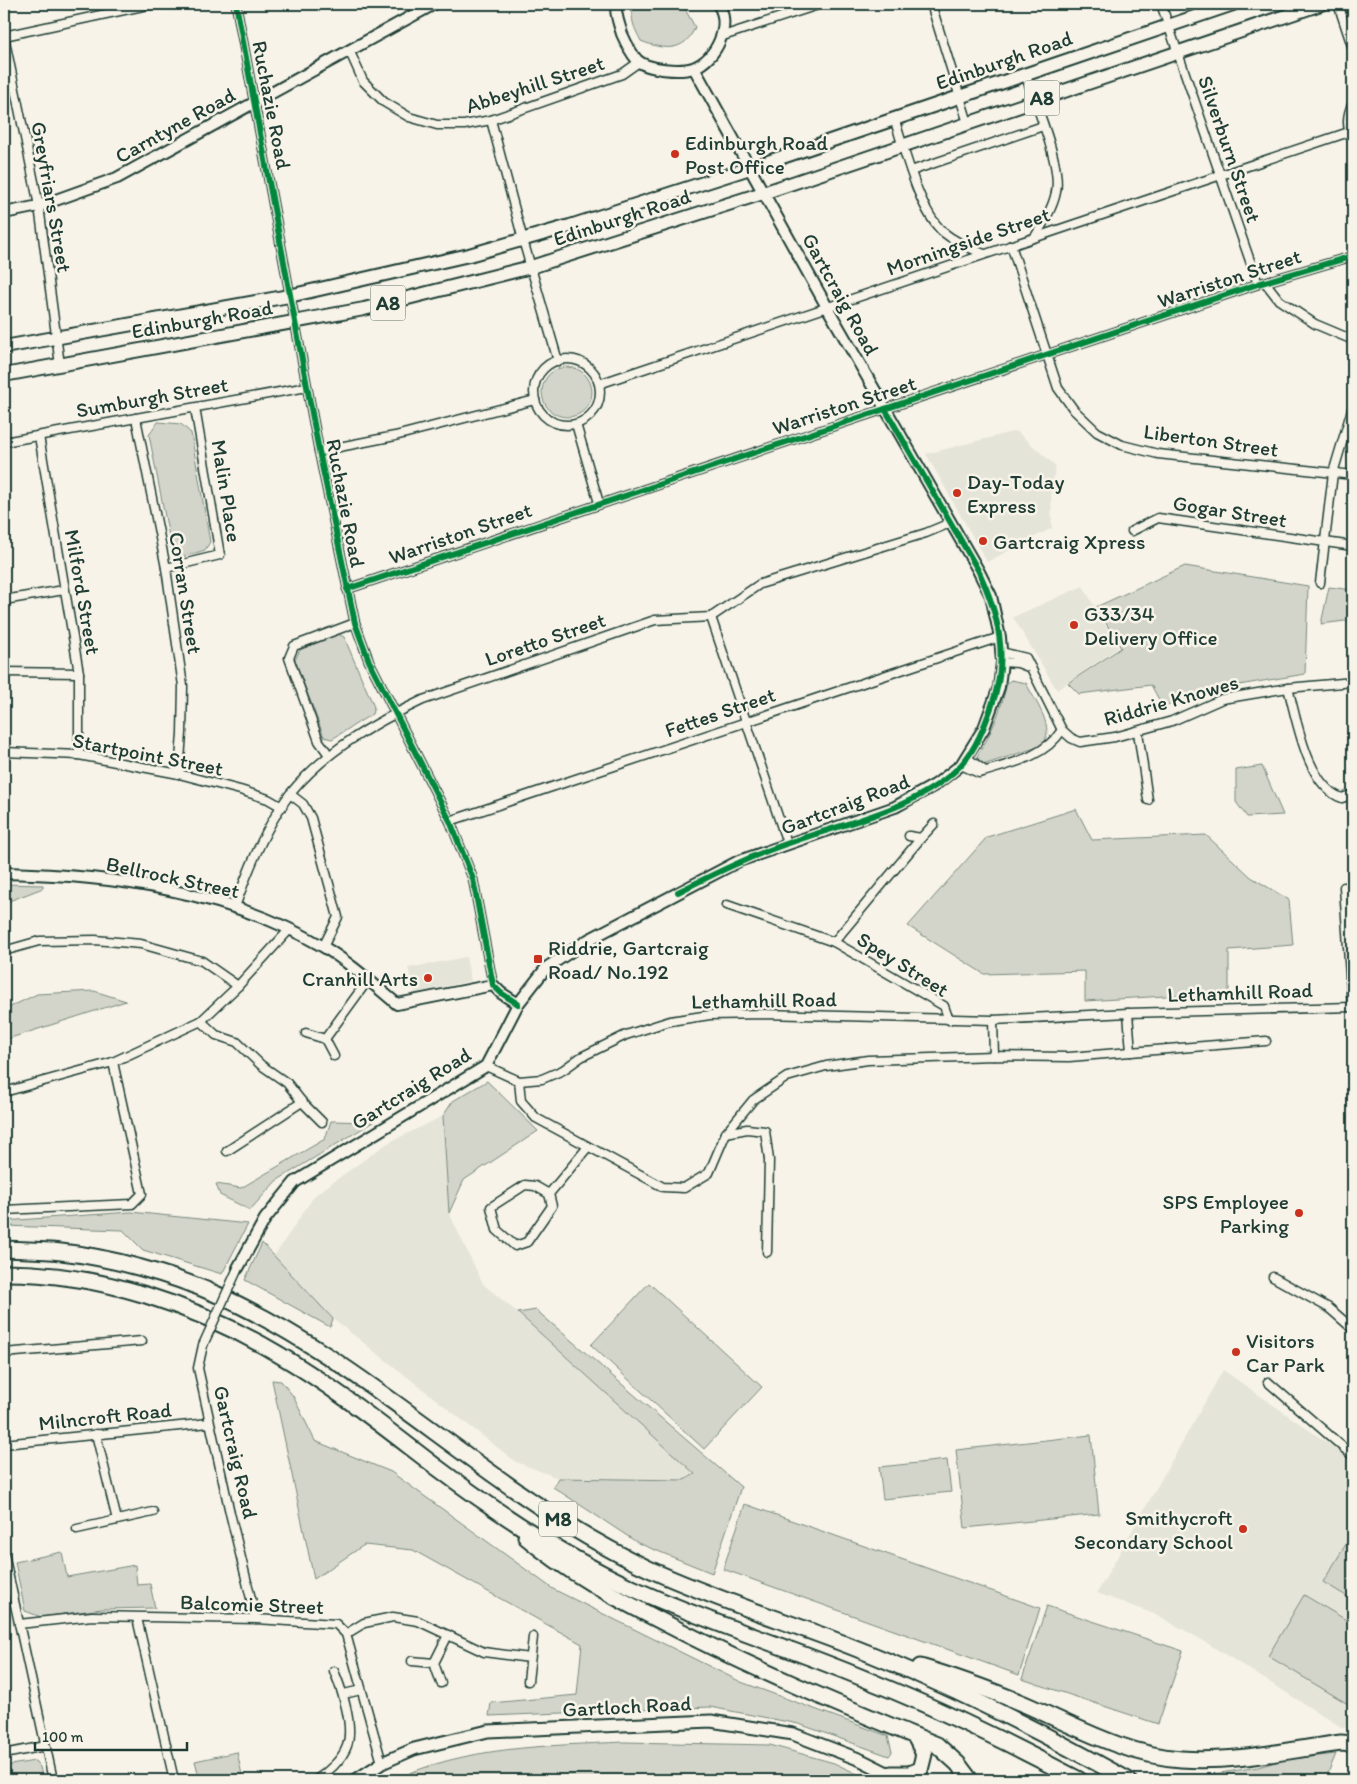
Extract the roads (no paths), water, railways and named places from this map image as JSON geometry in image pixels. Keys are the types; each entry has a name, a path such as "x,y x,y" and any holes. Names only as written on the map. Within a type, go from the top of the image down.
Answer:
{"highway":[{"name":"M8","path":"4,1249 62,1252 135,1266 218,1295 302,1339 559,1520 648,1568 719,1598 851,1646 984,1704 1128,1780"},
{"name":"M8","path":"4,1273 83,1280 150,1295 209,1318 279,1355 386,1428 485,1502 554,1546 630,1586 721,1625 876,1683 994,1735 1079,1780"},
{"path":"485,1502 547,1556 632,1606 733,1658 937,1745 958,1764 968,1780"},
{"path":"851,1646 954,1677 1092,1735 1140,1752 1181,1759 1224,1758 1340,1743 1353,1744"},
{"path":"896,1777 920,1770 924,1754 915,1736"}],"main road":[{"name":"Edinburgh Road","path":"4,346 289,296 461,257 523,240 750,168 1233,4"},
{"name":"Edinburgh Road","path":"4,375 294,323 431,294 531,267 763,193 1320,4"},
{"name":"Gartloch Road","path":"356,1780 382,1763 414,1749 488,1731 711,1720 793,1734 896,1777"}],"street":[{"path":"4,36 152,4"},
{"name":"Ruchazie Road","path":"236,4 294,323 355,623 369,661 450,821 473,879 493,985"},
{"name":"Carntyne Road","path":"4,213 39,206 117,178 350,52 434,4"},
{"path":"616,4 615,14 627,47 639,62 670,71 694,68 712,54 723,36 723,11 718,4"},
{"path":"723,36 798,7 821,4"},
{"path":"931,4 968,123"},
{"name":"Silverburn Street","path":"1161,4 1221,175 1262,283 1279,300 1315,324 1353,340"},
{"path":"1338,4 1353,49"},
{"name":"Greyfriars Street","path":"4,36 39,206 60,365"},
{"name":"Abbeyhill Street","path":"350,52 363,81 384,102 410,117 437,125 464,125 491,120 622,74 639,62"},
{"name":"Gartcraig Road","path":"256,1619 198,1368 203,1345 238,1268 265,1219 295,1182 486,1066 518,1004 546,968 588,940 739,861 895,807 935,785 964,761 984,728 999,687 1002,657 1000,637 990,596 978,570 827,307 694,68"},
{"path":"1025,74 1056,167 1056,192 1047,216 1035,237"},
{"path":"1353,103 1348,113 1349,132 1353,140"},
{"path":"894,118 911,171 931,218 942,231 961,244 984,254"},
{"path":"491,120 558,361"},
{"path":"911,171 1043,126"},
{"name":"Morningside Street","path":"599,384 1349,132"},
{"name":"Liberton Street","path":"1010,245 1058,388 1074,410 1097,432 1122,445 1158,454 1353,475"},
{"name":"Warriston Street","path":"347,589 599,503 1262,283 1353,256"},
{"path":"558,361 579,361 595,374 599,384 600,394 593,413 576,424 565,425 546,418 535,400 536,380 549,365 558,361"},
{"name":"Sumburgh Street","path":"4,442 307,387"},
{"path":"319,451 421,430 535,400"},
{"path":"1320,583 1333,473 1353,406"},
{"name":"Malin Place","path":"166,568 220,555 195,408"},
{"name":"Corran Street","path":"136,418 166,568 182,686 182,733 179,774"},
{"path":"576,424 599,503"},
{"name":"Milford Street","path":"39,436 79,673 81,715 79,755"},
{"name":"Gogar Street","path":"1132,531 1158,518 1353,546"},
{"path":"787,843 711,617 760,584 950,523"},
{"path":"4,600 64,590"},
{"name":"Loretto Street","path":"235,907 247,871 290,794 329,755 395,713 423,700 655,620 711,617"},
{"path":"329,755 319,741 288,658 294,646 355,623"},
{"name":"Fettes Street","path":"450,821 1000,637"},
{"path":"964,761 985,771 1042,752 1054,743 1062,730 1026,658 1002,657"},
{"path":"4,672 79,673"},
{"name":"Riddrie Knowes","path":"1062,730 1071,738 1080,742 1138,732 1222,699 1288,688 1353,682"},
{"path":"1288,688 1307,756 1314,772 1334,795 1342,798 1353,794"},
{"path":"1138,732 1148,800"},
{"name":"Startpoint Street","path":"4,752 79,755 179,774 240,790 268,799 282,807"},
{"path":"290,794 303,804 311,818 338,916 323,947"},
{"name":"Spey Street","path":"834,942 934,824"},
{"path":"909,836 921,838"},
{"name":"Bellrock Street","path":"4,873 58,874 122,882 186,894 235,907 323,947 397,1004 493,985"},
{"path":"1344,888 1353,1007"},
{"name":"Spey Street","path":"727,905 834,942 944,1006 949,1020"},
{"path":"4,1092 113,1062 201,1021 238,986 289,930"},
{"path":"4,951 39,941 95,940 141,944 202,961 238,986"},
{"path":"325,1039 368,980"},
{"path":"493,985 500,993 518,1004"},
{"name":"Lethamhill Road","path":"486,1066 504,1076 519,1081 542,1079 563,1070 581,1057 626,1035 670,1021 694,1017 764,1014 993,1020 1128,1013 1353,1007"},
{"path":"1128,1013 1130,1052"},
{"path":"993,1020 994,1056"},
{"path":"201,1021 216,1035 237,1042 261,1065 287,1083 302,1102 322,1122"},
{"path":"306,1033 325,1039 334,1056"},
{"path":"519,1081 521,1101 536,1118 587,1148 663,1187 684,1188 709,1173 726,1133 753,1100 787,1077 826,1066 868,1060 1069,1056 1266,1041"},
{"path":"4,1210 132,1204 142,1194 113,1062"},
{"path":"226,1151 302,1102"},
{"path":"726,1133 747,1129 765,1131 769,1160 767,1252"},
{"path":"549,1194 587,1148"},
{"path":"524,1185 534,1186 549,1194 552,1206 527,1242 515,1246 497,1230 491,1207 524,1185"},
{"path":"1273,1277 1329,1308 1353,1329"},
{"path":"4,1353 142,1341"},
{"path":"1268,1382 1353,1456"},
{"name":"Milncroft Road","path":"4,1444 210,1423"},
{"path":"96,1434 117,1520"},
{"path":"77,1529 153,1512"},
{"path":"4,1554 53,1780"},
{"name":"Balcomie Street","path":"19,1624 92,1616 256,1619 336,1624 346,1634 382,1763"},
{"path":"346,1634 364,1623 393,1617 418,1621 484,1652 530,1658"},
{"path":"137,1618 174,1780"},
{"path":"441,1683 434,1664 448,1635"},
{"path":"528,1681 533,1637"},
{"path":"412,1661 434,1664"},
{"path":"316,1780 325,1774 347,1746 348,1733 344,1694 334,1671"},
{"path":"344,1694 361,1690"},
{"path":"4,1754 46,1746"}],"place":[{"name":"Edinburgh Road Post Office","path":"675,154"},
{"name":"Day-Today Express","path":"957,493"},
{"name":"Gartcraig Xpress","path":"983,541"},
{"name":"G33/34 Delivery Office","path":"1074,625"},
{"name":"Riddrie, Gartcraig Road/ No.192","path":"538,959"},
{"name":"Cranhill Arts","path":"428,978"},
{"name":"SPS Employee Parking","path":"1299,1213"},
{"name":"Visitors Car Park","path":"1236,1352"},
{"name":"Smithycroft Secondary School","path":"1243,1529"}]}
